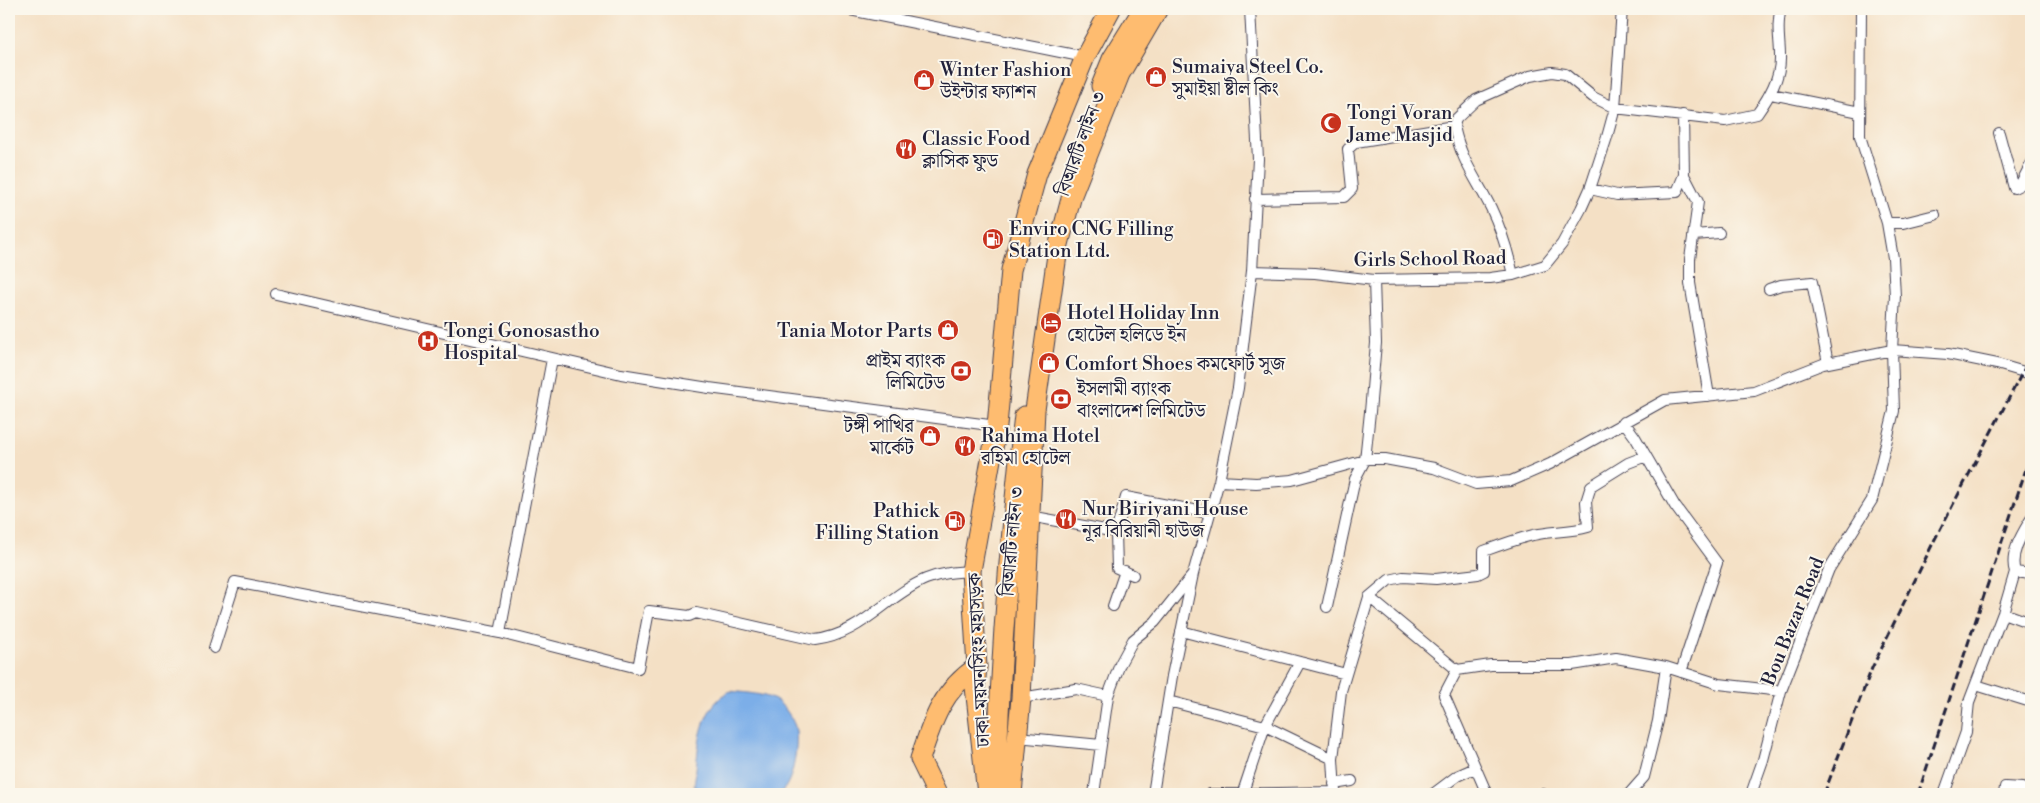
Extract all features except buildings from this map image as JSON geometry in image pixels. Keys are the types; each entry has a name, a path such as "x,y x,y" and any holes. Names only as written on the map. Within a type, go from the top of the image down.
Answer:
{"highway":[{"name":"ঢাকা-ময়মনসিংহ মহাসড়ক","path":"987,794 975,687 977,668 971,571 998,426 1011,270 1036,174 1085,57 1111,9"},
{"name":"বিআরটি লাইন ৩","path":"996,794 1000,673 1007,562 1040,278 1058,204 1100,87 1112,59 1143,9"},
{"name":"ঢাকা-ময়মনসিংহ মহাসড়ক","path":"1013,794 1021,698 1035,410 1058,248 1072,195 1120,74 1158,9"},
{"path":"937,794 920,759 934,716 959,679 977,668"}],"street":[{"path":"845,9 1085,57"},
{"path":"1153,794 1181,631 1193,574 1219,481 1238,388 1252,272 1258,159 1250,9"},
{"name":"Girls School Road","path":"1252,272 1315,273 1374,280 1490,278 1513,275 1545,265 1562,244 1590,189 1615,108 1622,9"},
{"path":"1513,275 1499,227 1491,208 1472,178 1457,143 1454,126 1456,119 1476,100 1530,76 1552,72 1565,74 1594,96 1615,108 1683,114 1724,121 1757,114 1771,94 1780,58 1778,26 1781,9"},
{"name":"Bou Bazar Road","path":"1751,794 1763,760 1781,691 1829,569 1872,500 1894,411 1892,350 1895,296 1887,224 1860,136 1861,9"},
{"path":"1771,94 1860,112"},
{"path":"1590,189 1617,195 1677,192 1684,175 1683,114"},
{"path":"1255,199 1344,197 1352,189 1348,149 1356,142 1454,126"},
{"path":"1999,133 2014,188 2020,185 2031,164"},
{"path":"1684,175 1698,202 1690,259 1690,283 1709,396"},
{"path":"1887,224 1903,223 1935,215"},
{"path":"1694,235 1719,233"},
{"path":"1326,606 1355,479 1365,460 1376,343 1374,280"},
{"path":"1769,289 1781,285 1812,282 1828,363"},
{"path":"276,294 621,374 709,388 998,426"},
{"path":"1219,481 1256,483 1292,480 1365,460 1385,459 1434,468 1476,484 1511,481 1550,464 1665,400 1754,391 1828,363 1892,350 1948,354 2031,374"},
{"path":"500,633 552,359"},
{"path":"1624,422 1675,506 1717,563 1682,672"},
{"path":"1335,790 1333,760 1341,691 1369,597 1389,580 1403,577 1436,579 1464,574 1478,574 1484,571 1484,551 1533,535 1570,532 1588,527 1586,502 1592,486 1628,463 1646,456"},
{"path":"1112,606 1129,573 1117,568 1116,532 1126,497 1209,513"},
{"path":"1030,516 1116,532"},
{"path":"1944,794 1966,732 1969,702 2003,613 2015,572 2012,563 2020,537 2031,519"},
{"path":"214,648 235,582 500,633 638,668 649,611 689,616 696,614 815,640 834,638 924,580 947,572 971,571"},
{"path":"2015,572 2031,574"},
{"path":"1094,794 1108,696 1120,664 1133,640 1155,622 1193,574"},
{"path":"1369,597 1457,670 1491,665 1572,665 1616,658 1666,667 1719,684 1781,691"},
{"path":"2003,613 2031,623"},
{"path":"1181,631 1346,674"},
{"path":"1243,792 1265,726 1300,662"},
{"path":"1630,794 1644,778 1658,721 1666,667"},
{"path":"1457,670 1444,695 1487,794"},
{"path":"1976,685 2031,702"},
{"path":"1021,698 1076,689 1108,696"},
{"path":"1168,701 1265,726 1333,760"},
{"path":"1017,737 1101,745"},
{"path":"1433,794 1458,776 1475,768"},
{"path":"1210,794 1335,790 1352,781"},
{"path":"2004,794 2005,787 2025,790"}],"water":[{"path":"730,691 759,695 775,700 785,709 794,723 796,731 795,756 791,776 787,785 777,794 755,796 711,794 704,793 694,786 701,733 705,720 719,699"}],"railway":[{"path":"1824,794 1872,668 1935,539 2031,356"},
{"path":"1918,794 2031,454"}],"place":[{"name":"Sumaiya Steel Co. সুমাইয়া ষ্টীল কিং","path":"1156,77"},
{"name":"Winter Fashion উইন্টার ফ্যাশন","path":"924,80"},
{"name":"Tongi Voran Jame Masjid","path":"1331,123"},
{"name":"Classic Food ক্লাসিক ফুড","path":"906,149"},
{"name":"Enviro CNG Filling Station Ltd.","path":"993,239"},
{"name":"Hotel Holiday Inn হোটেল হলিডে ইন","path":"1051,323"},
{"name":"Tania Motor Parts","path":"948,330"},
{"name":"Tongi Gonosastho Hospital","path":"428,341"},
{"name":"Comfort Shoes কমফোর্ট সুজ","path":"1049,363"},
{"name":"প্রাইম ব্যাংক লিমিটেড","path":"961,371"},
{"name":"ইসলামী ব্যাংক বাংলাদেশ লিমিটেড","path":"1061,399"},
{"name":"টঙ্গী পাখির মার্কেট","path":"930,436"},
{"name":"Rahima Hotel রহিমা হোটেল","path":"965,446"},
{"name":"Nur Biriyani House নূর বিরিয়ানী হাউজ","path":"1066,519"},
{"name":"Pathick Filling Station","path":"955,521"}]}
